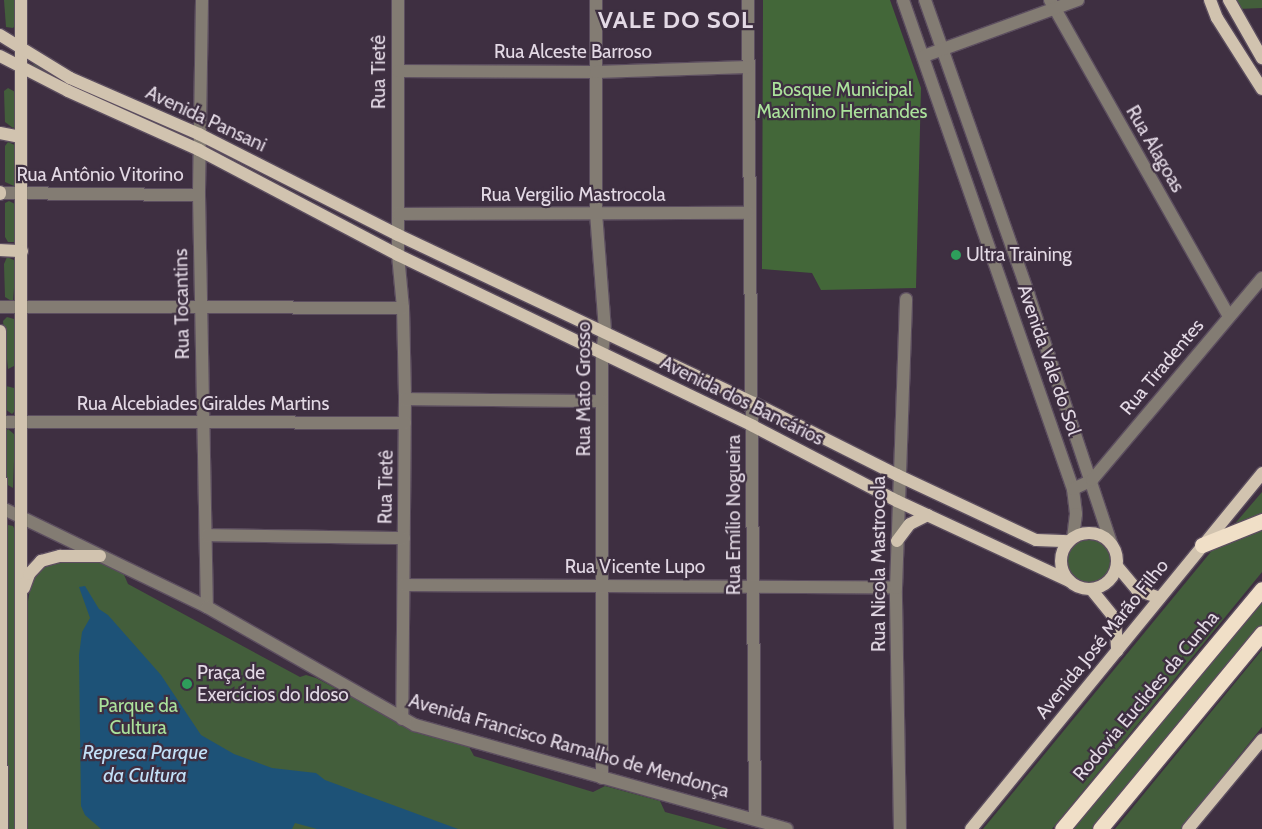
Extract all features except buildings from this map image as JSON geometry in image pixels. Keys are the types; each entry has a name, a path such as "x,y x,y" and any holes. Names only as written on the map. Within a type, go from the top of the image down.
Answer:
{"highway":[{"path":"1202,545 1262,521"},
{"name":"Rodovia Euclides da Cunha","path":"1062,829 1262,590"},
{"path":"1100,829 1262,633"}],"main road":[{"path":"21,0 21,829"},
{"path":"1210,0 1217,18 1258,76 1262,89"},
{"path":"1229,0 1262,58"},
{"name":"Avenida Pansani","path":"0,35 70,78 199,134 398,235"},
{"name":"Avenida Pansani","path":"0,56 21,68 199,150 398,255"},
{"path":"0,133 21,137"},
{"name":"Avenida dos Bancários","path":"398,235 754,403 897,475 1036,540 1071,539"},
{"path":"0,250 22,251"},
{"name":"Avenida dos Bancários","path":"398,255 753,426 897,501 1069,581"},
{"path":"0,331 2,829"},
{"path":"0,374 22,373"},
{"name":"Avenida José Marão Filho","path":"971,829 1262,473"},
{"path":"897,540 910,524 928,515"},
{"path":"1117,651 1115,619 1090,589 1069,581 1062,566 1064,548 1071,539 1089,532 1111,543 1117,566 1137,590 1160,598"},
{"path":"22,595 29,574 41,561 60,556 100,556"},
{"path":"1090,589 1105,584 1117,566"},
{"path":"1188,829 1262,740"}],"street":[{"name":"Rua Tocantins","path":"202,0 199,150 202,422 207,535 207,607"},
{"name":"Rua Tietê","path":"398,0 398,255 403,308 405,399 402,719"},
{"name":"Rua Mato Grosso","path":"596,0 596,213 605,332 602,353 604,586 602,778"},
{"name":"Rua Emílio Nogueira","path":"748,0 748,213 754,403 754,819"},
{"name":"Avenida Vale do Sol","path":"903,0 1073,489 1076,514 1071,539"},
{"name":"Avenida Vale do Sol","path":"925,0 944,48 1054,368 1111,543"},
{"path":"924,56 1052,5 1078,0"},
{"name":"Rua Alagoas","path":"1052,5 1229,316"},
{"name":"Rua Alceste Barroso","path":"398,71 596,72 748,67"},
{"name":"Rua Antônio Vitorino","path":"0,193 200,195"},
{"name":"Rua Vergilio Mastrocola","path":"398,214 748,213"},
{"name":"Rua Tiradentes","path":"1092,480 1262,278"},
{"path":"1008,300 1028,293"},
{"name":"Rua Nicola Mastrocola","path":"900,829 896,588 897,475 906,299"},
{"path":"0,307 201,309 403,308"},
{"path":"1034,374 1054,368"},
{"path":"405,399 602,401"},
{"name":"Rua Alcebiades Giraldes Martins","path":"0,422 405,423"},
{"path":"1073,489 1092,480"},
{"name":"Avenida Francisco Ramalho de Mendonça","path":"0,508 207,607 402,719 602,778 787,829"},
{"path":"207,535 404,538"},
{"name":"Rua Vicente Lupo","path":"404,585 896,588"}],"green space":[{"path":"4,0 16,0 16,24 13,28 6,27"},
{"name":"Bosque Municipal Maximino Hernandes","path":"763,0 890,0 921,88 916,288 821,290 812,273 762,269"},
{"path":"1235,0 1262,0 1262,8 1238,9"},
{"path":"34,63 192,137 190,140 32,69"},
{"path":"8,88 17,93 17,125 13,128 5,122 4,91"},
{"path":"8,142 17,146 17,183 14,186 5,182 5,146"},
{"path":"9,201 17,205 15,242 8,242 5,237 5,203"},
{"path":"7,257 16,261 13,302 5,297 4,264"},
{"path":"7,317 14,319 14,366 8,369 3,321"},
{"path":"6,386 14,388 15,411 12,414 5,409"},
{"path":"8,429 15,435 13,488 6,484 5,433"},
{"path":"1262,492 1262,515 1232,527"},
{"path":"8,525 13,526 16,532 18,829 8,829"},
{"path":"1262,526 1262,572 1052,829 983,829 1219,542"},
{"path":"1084,537 1094,537 1106,544 1113,556 1113,566 1106,578 1094,585 1084,585 1076,581 1069,574 1065,566 1065,556 1069,548 1076,541"},
{"name":"Parque da Cultura","path":"102,560 122,570 128,584 300,677 306,675 316,678 403,724 468,745 474,756 593,792 605,786 660,801 665,812 728,829 25,829 28,601 31,583 41,568 51,561"},
{"path":"1262,600 1262,625 1093,829 1069,829"},
{"path":"1262,650 1262,727 1181,829 1115,829"}],"water":[{"name":"Represa Parque da Cultura","path":"85,586 99,609 108,615 161,675 201,735 234,754 272,768 316,773 325,780 458,829 317,829 295,823 292,829 101,829 85,815 81,806 79,655 82,632 90,618 79,587"}],"place":[{"name":"Ultra Training","path":"956,255"},
{"name":"Praça de Exercícios do Idoso","path":"187,684"}],"district":[{"name":"VALE DO SOL","path":"676,20"}]}
